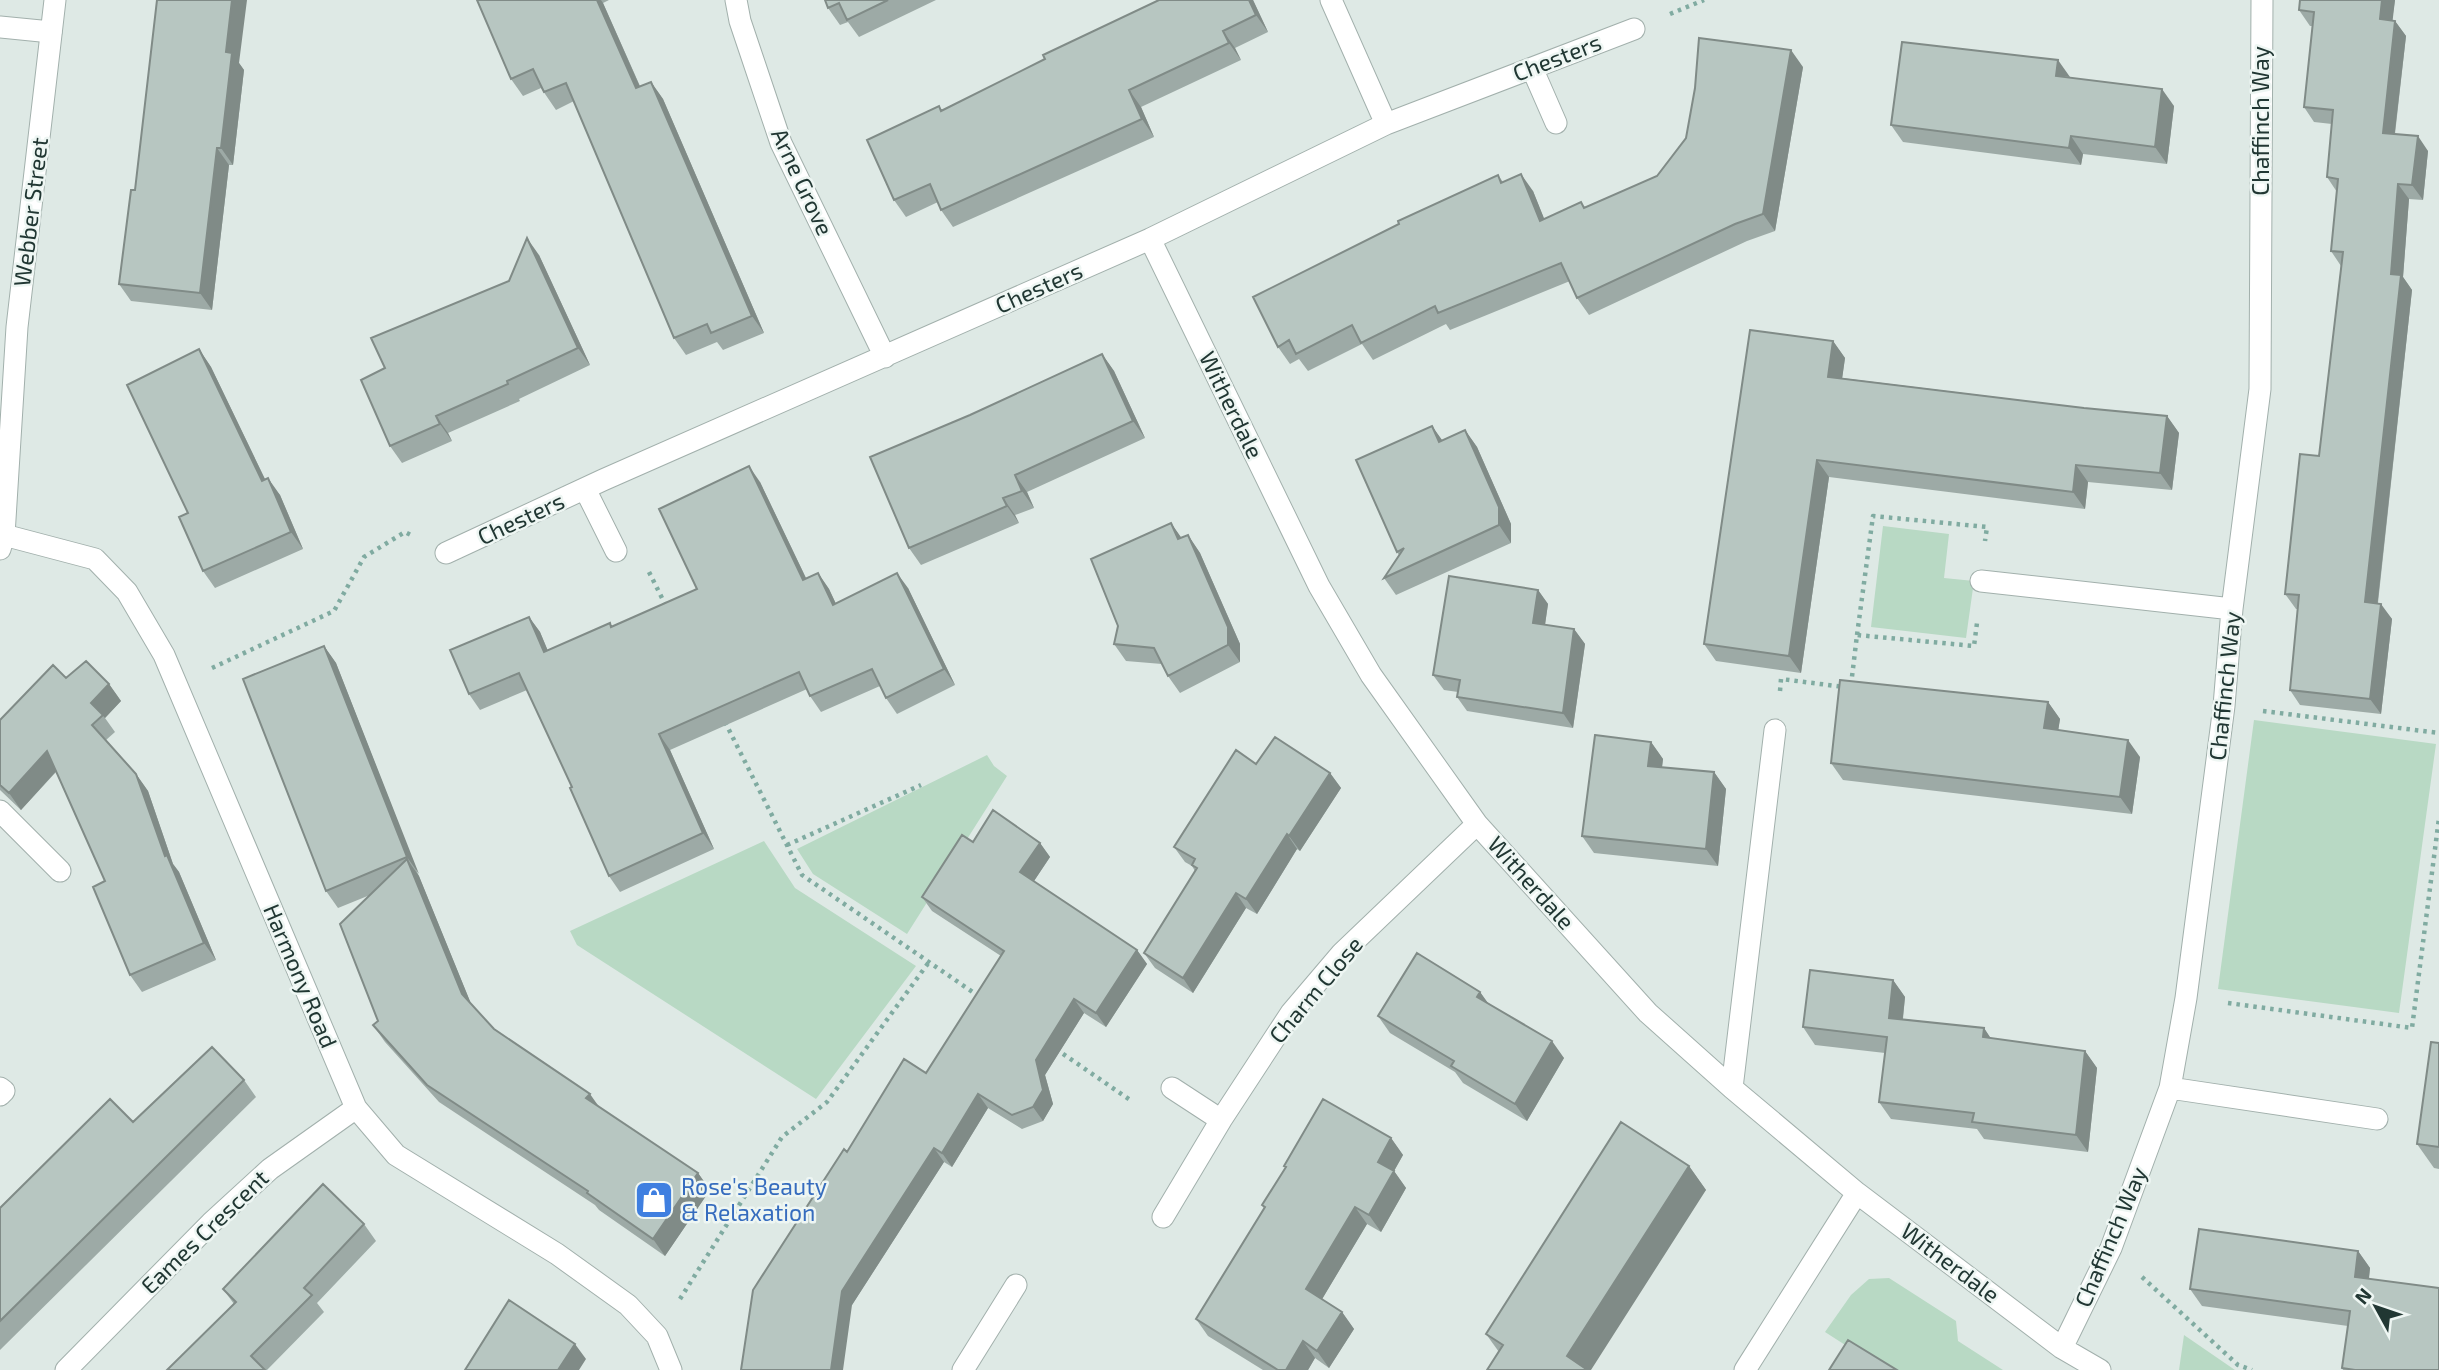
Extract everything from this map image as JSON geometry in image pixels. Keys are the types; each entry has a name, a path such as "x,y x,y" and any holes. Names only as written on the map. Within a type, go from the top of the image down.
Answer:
{"street":[{"name":"Webber Street","path":"2,542 9,326 55,0"},
{"name":"Arne Grove","path":"736,0 740,22 781,143 885,357"},
{"path":"1331,0 1386,124"},
{"name":"Chaffinch Way","path":"2062,1348 2111,1248 2170,1088 2186,998 2224,706 2232,609 2260,388 2262,0"},
{"path":"0,27 51,32"},
{"name":"Chesters","path":"446,554 585,489 1150,239 1386,124 1634,29"},
{"path":"1532,68 1556,124"},
{"name":"Witherdale","path":"1150,239 1319,586 1371,675 1478,824 1648,1013 1732,1088 1857,1193 2062,1348 2100,1370"},
{"path":"585,489 616,551"},
{"name":"Harmony Road","path":"2,542 95,559 127,592 164,655 177,684 356,1108 396,1155 556,1254 628,1305 657,1336 671,1370"},
{"path":"1981,581 2232,609"},
{"path":"1732,1088 1775,730"},
{"path":"0,811 60,871"},
{"name":"Charm Close","path":"1163,1217 1291,1013 1342,953 1478,824"},
{"path":"0,1088 4,1091 0,1095"},
{"path":"1172,1088 1222,1120"},
{"path":"2170,1088 2377,1119"},
{"name":"Eames Crescent","path":"66,1370 211,1223 270,1169 356,1108"},
{"path":"1745,1370 1857,1193"},
{"path":"963,1370 1016,1284"}],"path":[{"path":"1775,730 1781,680 1850,687 1873,516 1987,527 1974,646 1857,635"},
{"path":"177,684 334,611 364,557 405,532 446,554"},
{"path":"646,565 670,614"},
{"path":"2224,706 2439,733"},
{"path":"719,711 802,875 986,1001"},
{"path":"787,845 921,785"},
{"path":"2186,998 2412,1028 2439,818"},
{"path":"657,1336 782,1137 827,1102 929,962"},
{"path":"1055,1048 1134,1103"},
{"path":"2111,1248 2238,1365 2252,1370"}],"green space":[{"path":"1883,526 1949,534 1944,578 1974,581 1966,638 1871,627"},
{"path":"2254,720 2436,744 2399,1013 2218,989"},
{"path":"987,755 994,766 1007,776 907,934 813,874 797,849"},
{"path":"764,841 795,888 916,966 816,1099 577,945 570,931"},
{"path":"1889,1278 1956,1321 1958,1341 2003,1370 1884,1370 1825,1332 1851,1295 1869,1279"},
{"path":"2184,1335 2235,1370 2179,1370"}],"building":[{"path":"157,0 232,0 226,52 232,53 221,148 217,148 200,293 119,284 131,190 135,190"},
{"path":"477,0 597,0 636,88 651,82 752,316 711,333 707,324 674,338 566,83 544,92 533,69 511,79"},
{"path":"825,0 888,0 847,20 839,3 828,8"},
{"path":"1159,0 1249,0 1256,15 1223,31 1229,43 1129,90 1142,119 941,210 930,184 894,200 867,140 939,106 941,111 1045,59 1043,55"},
{"path":"2300,0 2382,0 2380,19 2395,21 2383,133 2418,136 2412,185 2398,184 2391,274 2401,275 2365,602 2381,604 2370,699 2290,690 2299,595 2285,594 2300,454 2319,456 2343,252 2331,251 2338,179 2327,177 2333,110 2304,107 2314,12 2299,10"},
{"path":"1699,38 1791,50 1763,214 1735,224 1577,298 1561,263 1438,313 1435,306 1361,343 1352,325 1296,354 1289,340 1278,347 1253,297 1399,224 1398,221 1498,175 1501,183 1521,174 1540,221 1581,202 1584,208 1657,176 1686,138 1695,88"},
{"path":"1902,42 2058,60 2056,76 2162,89 2155,147 2071,136 2069,148 1891,125"},
{"path":"527,238 578,348 507,381 508,384 436,416 440,424 390,446 361,380 385,368 371,338 509,281"},
{"path":"1750,330 1833,341 1828,377 2167,416 2160,473 2076,465 2073,492 1817,460 1789,656 1704,644"},
{"path":"199,349 262,481 268,478 291,532 203,571 179,517 188,513 127,385"},
{"path":"1102,354 1133,421 1015,475 1022,491 1003,498 1007,506 909,548 870,457 970,415"},
{"path":"1432,426 1439,442 1465,430 1499,507 1499,525 1384,578 1404,548 1397,552 1356,460"},
{"path":"749,466 803,580 818,573 833,605 897,573 944,669 886,698 872,669 810,696 799,672 659,734 703,833 609,876 570,788 572,787 519,673 469,694 450,650 529,617 544,652 610,623 611,627 697,589 659,509"},
{"path":"1171,523 1178,539 1188,535 1228,627 1228,645 1168,676 1154,648 1114,644 1118,626 1091,559"},
{"path":"1449,576 1538,590 1533,623 1574,629 1563,713 1457,697 1460,680 1433,675"},
{"path":"324,646 407,857 326,891 243,679"},
{"path":"86,661 109,684 91,703 103,715 92,725 136,774 165,856 167,855 204,943 130,975 93,887 105,881 47,751 9,793 0,785 0,720 53,665 66,678"},
{"path":"1840,680 2048,702 2044,728 2128,740 2120,797 1831,763"},
{"path":"1595,735 1651,742 1648,766 1714,772 1706,849 1582,836"},
{"path":"1275,737 1330,773 1246,899 1236,893 1183,978 1144,953 1197,868 1192,865 1195,859 1174,847 1236,750 1256,764"},
{"path":"993,810 1040,843 1020,872 1137,950 1096,1013 1074,999 1036,1060 1043,1090 1033,1107 1012,1115 978,1094 942,1153 934,1148 842,1291 831,1370 741,1370 753,1290 844,1149 847,1152 904,1059 926,1073 1004,951 922,897 962,835 973,842"},
{"path":"407,859 462,994 494,1029 590,1094 586,1098 698,1173 653,1239 587,1193 588,1191 427,1085 373,1025 378,1021 340,924"},
{"path":"1417,953 1480,992 1477,997 1552,1041 1515,1104 1451,1066 1454,1061 1378,1016"},
{"path":"1810,970 1893,980 1889,1018 1984,1028 1983,1037 2085,1051 2076,1135 1972,1122 1974,1113 1879,1102 1887,1037 1803,1027"},
{"path":"2431,1042 2439,1043 2439,1147 2417,1144"},
{"path":"212,1047 244,1080 0,1321 0,1208 110,1099 133,1122"},
{"path":"1323,1099 1391,1138 1378,1162 1394,1171 1369,1215 1355,1207 1306,1289 1342,1312 1317,1351 1303,1341 1286,1370 1278,1370 1196,1319 1265,1207 1262,1205"},
{"path":"1621,1122 1689,1166 1567,1356 1586,1369 1487,1370 1503,1345 1486,1334"},
{"path":"323,1184 364,1224 304,1288 312,1295 251,1356 265,1370 167,1370 236,1302 223,1289"},
{"path":"2199,1229 2358,1251 2355,1277 2439,1288 2439,1370 2342,1368 2350,1311 2190,1289"},
{"path":"509,1300 575,1344 558,1370 465,1370"},
{"path":"1848,1340 1897,1370 1829,1370"}],"place":[{"name":"Rose's Beauty & Relaxation","path":"654,1200"}]}
